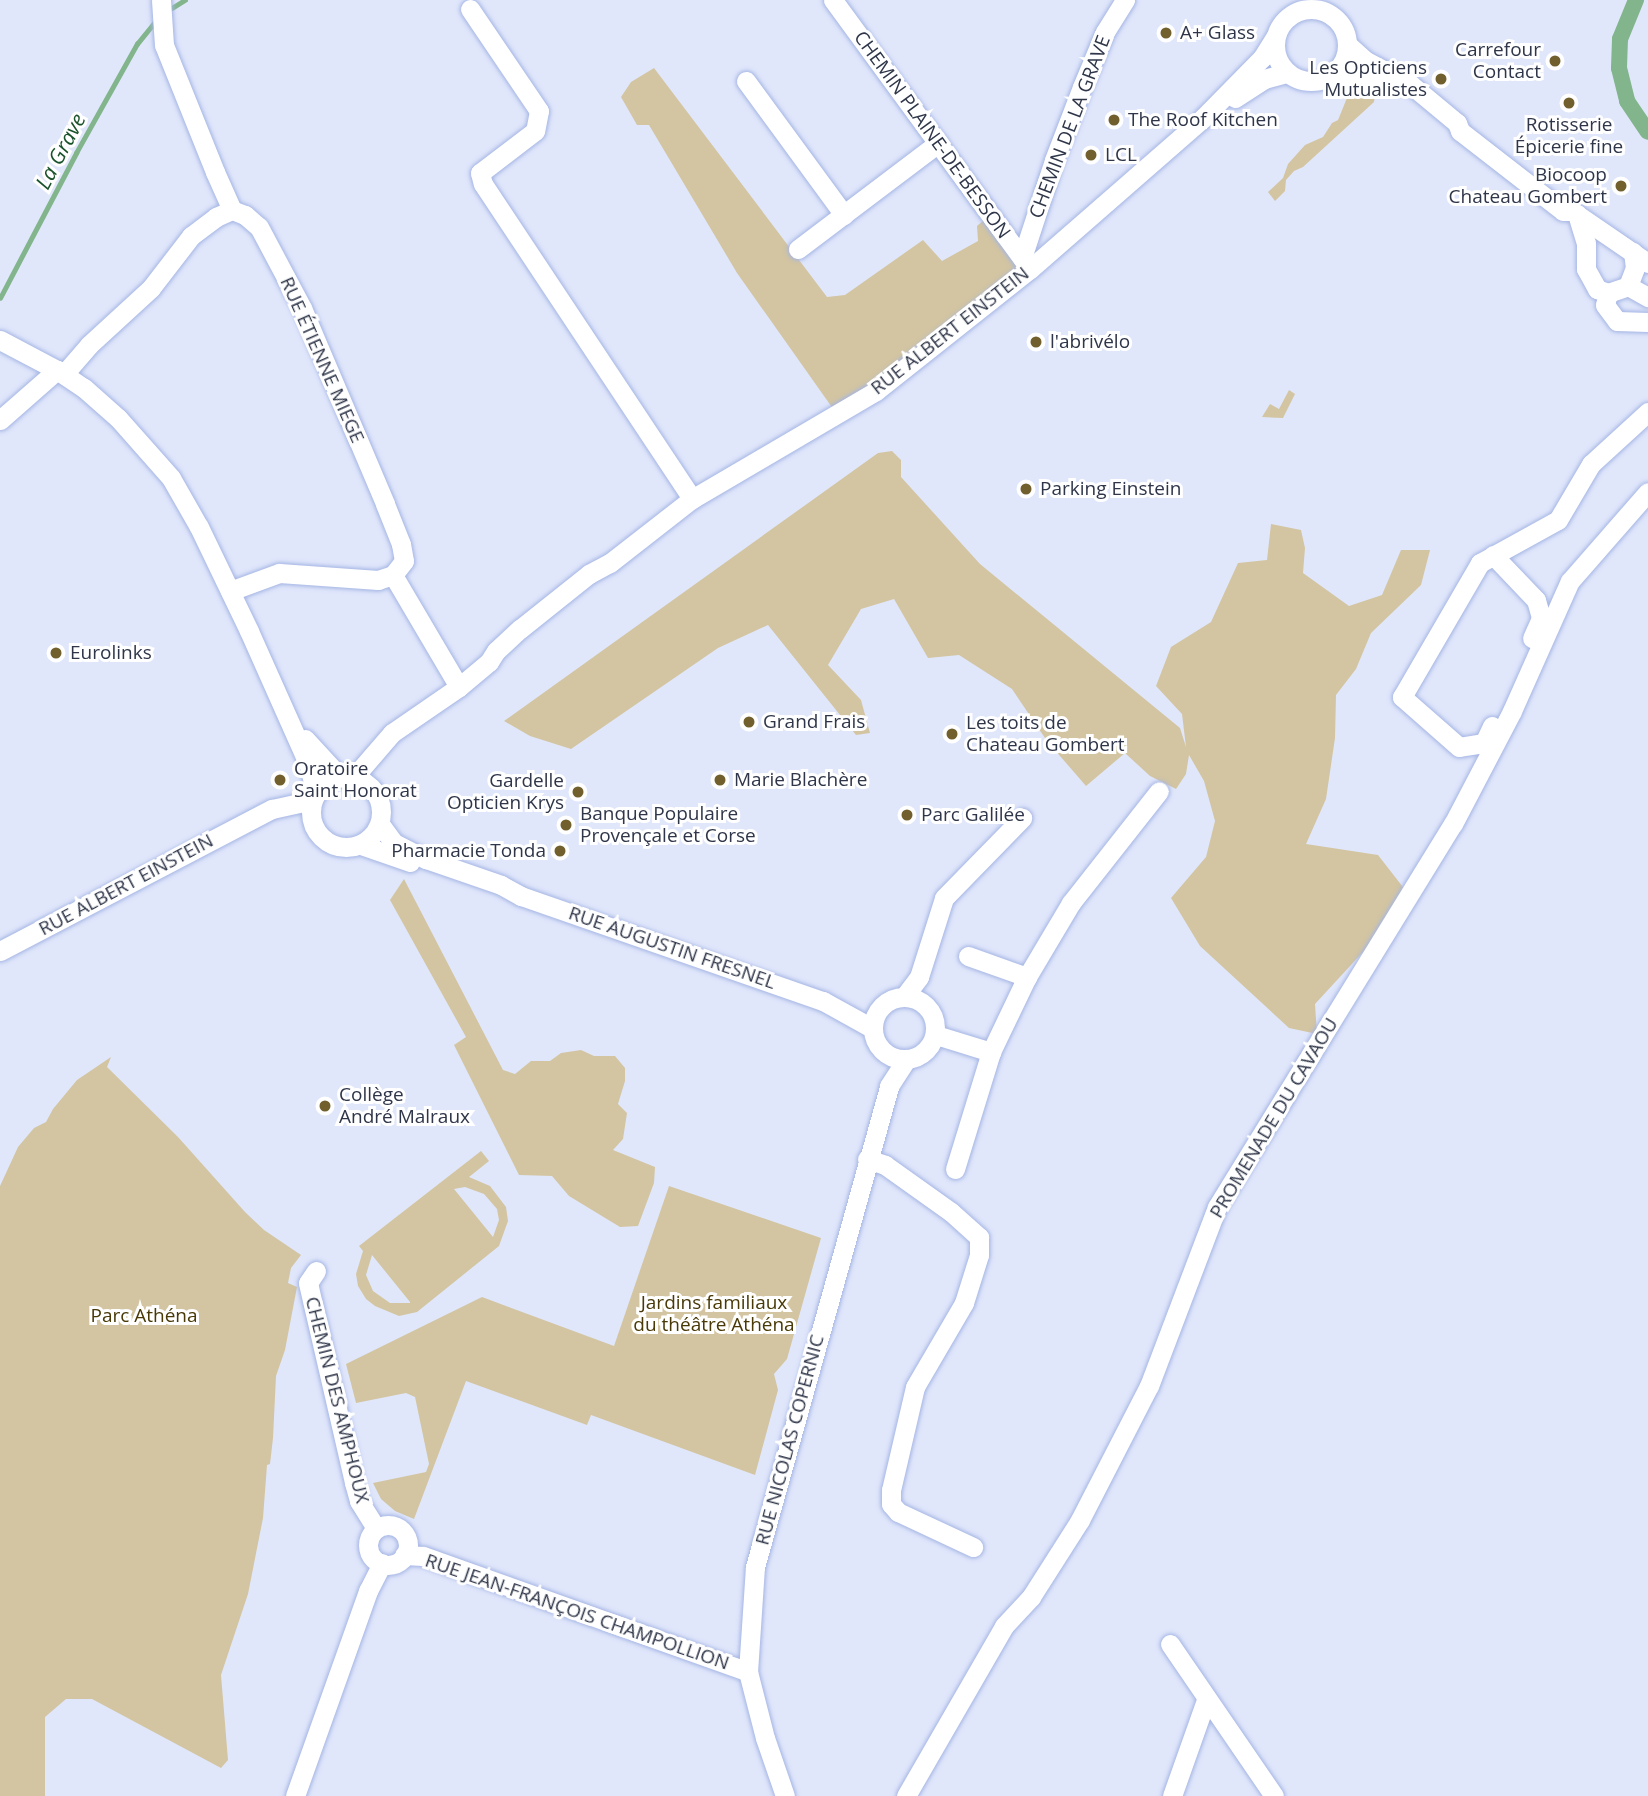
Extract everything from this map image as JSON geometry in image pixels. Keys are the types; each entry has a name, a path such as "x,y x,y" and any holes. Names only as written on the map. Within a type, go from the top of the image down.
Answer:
{"street":[{"path":"0,420 60,372 151,288 191,236 216,217 232,210 164,45 161,0"},
{"name":"CHEMIN PLAINE-DE-BESSON","path":"833,0 1026,263"},
{"name":"CHEMIN DE LA GRAVE","path":"1026,263 1054,160 1105,32 1125,0"},
{"path":"1283,0 1275,50 1287,73 1312,82 1335,73 1342,65 1348,44"},
{"path":"1278,30 1290,15 1311,4 1325,12 1341,24 1348,44 1366,61 1410,84 1457,123 1460,131 1563,211 1575,213 1640,258 1628,286"},
{"path":"470,9 539,111 534,131 480,173 483,184 692,499"},
{"name":"RUE ALBERT EINSTEIN","path":"347,777 392,733 423,708 439,702 489,663 503,659 595,585 610,563 692,499 876,391 1026,263 1202,119 1262,58 1278,30"},
{"name":"RUE ALBERT EINSTEIN","path":"1202,119 1264,79 1287,73"},
{"path":"1335,73 1410,84"},
{"path":"747,81 844,215"},
{"path":"798,249 938,143"},
{"name":"RUE ÉTIENNE MIEGE","path":"232,210 246,215 259,227 302,308 401,544 404,561 394,575"},
{"path":"1575,213 1586,243 1586,269 1597,289 1608,293 1628,286 1648,297"},
{"path":"1608,293 1605,305 1618,321 1648,322"},
{"path":"0,340 60,372 118,418 171,478 200,527 309,766 314,797 312,822 319,835 330,844 344,848 360,845 376,833 380,824 382,810 374,789 347,777 320,759 287,714"},
{"path":"1493,555 1536,600 1541,618 1484,743 1459,747 1402,697 1480,563 1493,555 1559,520 1591,464 1648,412"},
{"name":"PROMENADE DU CAVAOU","path":"906,1796 1004,1626 1031,1597 1080,1520 1149,1386 1217,1207 1453,824 1512,711 1570,581 1648,492"},
{"path":"230,591 279,573 365,581 394,575 459,687"},
{"name":"RUE ALBERT EINSTEIN","path":"374,789 388,750 431,715 439,702"},
{"path":"314,797 326,783 347,777"},
{"path":"955,1169 990,1052 1027,977 1071,903 1159,791"},
{"name":"RUE ALBERT EINSTEIN","path":"0,951 272,809 314,797"},
{"name":"RUE ALBERT EINSTEIN","path":"253,820 285,815 312,822"},
{"path":"913,1000 944,898 1022,818"},
{"name":"RUE AUGUSTIN FRESNEL","path":"380,824 399,847 501,885 521,896 823,1001 872,1028"},
{"name":"RUE AUGUSTIN FRESNEL","path":"360,845 501,893 521,896"},
{"path":"968,956 1027,977"},
{"path":"913,1000 933,1015 936,1035 924,1053 905,1060 885,1054 878,1046 872,1028 879,1009 887,1002 913,1000"},
{"name":"RUE AUGUSTIN FRESNEL","path":"823,1001 879,1009"},
{"path":"936,1035 990,1052"},
{"name":"RUE NICOLAS COPERNIC","path":"885,1054 889,1086"},
{"name":"RUE NICOLAS COPERNIC","path":"785,1796 765,1738 748,1672 755,1567 867,1159 889,1086 905,1060"},
{"path":"867,1159 885,1165 951,1212 979,1237 979,1255 964,1303 915,1387 891,1490 891,1504 898,1512 973,1547"},
{"name":"CHEMIN DES AMPHOUX","path":"316,1271 308,1283 354,1483 359,1502 376,1528"},
{"path":"389,1525 401,1531 407,1543 404,1555 392,1564 382,1563 369,1550 369,1538 376,1528 389,1525"},
{"name":"RUE JEAN-FRANÇOIS CHAMPOLLION","path":"404,1555 423,1556 748,1672"},
{"path":"295,1796 368,1591 382,1563"},
{"path":"1170,1644 1274,1796"},
{"path":"1172,1796 1206,1700"}],"green space":[{"path":"654,68 827,297 845,295 923,240 942,261 978,241 977,226 990,215 1030,269 836,413 737,273 649,125 637,125 621,97 631,82"},
{"path":"1366,85 1375,95 1374,102 1303,167 1294,171 1286,180 1285,191 1275,201 1268,192 1283,178 1288,164 1305,145 1323,137 1332,123 1338,120 1349,93"},
{"path":"1289,390 1295,394 1283,418 1262,417 1270,404 1279,409"},
{"path":"892,451 901,460 901,477 980,564 1180,728 1186,747 1182,714 1156,686 1171,647 1211,622 1238,563 1267,560 1271,524 1301,530 1305,548 1303,573 1349,606 1382,595 1401,550 1430,550 1421,585 1371,633 1356,669 1336,695 1335,738 1326,799 1306,844 1378,855 1406,891 1374,940 1315,1004 1317,1034 1289,1028 1200,946 1171,898 1206,857 1215,821 1204,781 1189,755 1186,774 1176,789 1150,776 1125,753 1086,786 1047,741 1012,689 959,655 928,658 894,599 861,609 828,665 861,700 870,733 856,735 768,625 718,648 571,749 530,736 504,721 878,453"},
{"path":"404,879 503,1070 515,1074 531,1061 550,1061 561,1053 581,1050 594,1056 615,1056 625,1068 625,1081 618,1104 627,1113 623,1139 613,1150 655,1167 654,1183 638,1226 620,1227 569,1196 552,1176 519,1175 454,1045 466,1037 390,900"},
{"name":"Parc Athéna","path":"111,1057 107,1067 178,1137 245,1212 264,1230 301,1255 291,1268 288,1283 297,1287 285,1350 276,1376 273,1438 270,1464 267,1465 263,1518 248,1594 221,1675 228,1760 221,1768 92,1699 66,1699 45,1717 45,1796 0,1796 0,1186 18,1147 34,1128 46,1122 77,1080"},
{"path":"481,1151 489,1161 469,1177 490,1186 506,1207 508,1221 499,1246 417,1312 399,1316 375,1306 366,1299 358,1286 356,1274 363,1251 359,1246","holes":["465,1187 484,1194 497,1209 499,1220 493,1237 454,1189","372,1255 410,1302 410,1303 390,1303 373,1291 366,1275"]},
{"name":"Jardins familiaux du théâtre Athéna","path":"669,1186 821,1238 787,1359 774,1374 778,1390 755,1475 591,1415 587,1425 466,1381 414,1519 395,1511 381,1499 373,1483 426,1472 429,1464 415,1397 406,1393 356,1403 346,1364 482,1297 614,1346"}],"waterway":[{"name":"La Grave","path":"172,8 185,0"},
{"path":"1636,0 1620,39 1619,68 1627,101 1648,132"},
{"name":"La Grave","path":"0,298 137,44 154,23"}],"place":[{"name":"A+ Glass","path":"1166,33"},
{"name":"Carrefour Contact","path":"1555,61"},
{"name":"Les Opticiens Mutualistes","path":"1441,79"},
{"name":"Rotisserie Épicerie fine","path":"1569,103"},
{"name":"The Roof Kitchen","path":"1114,120"},
{"name":"LCL","path":"1091,155"},
{"name":"Biocoop Chateau Gombert","path":"1621,186"},
{"name":"l'abrivélo","path":"1036,342"},
{"name":"Parking Einstein","path":"1026,489"},
{"name":"Eurolinks","path":"56,653"},
{"name":"Grand Frais","path":"749,722"},
{"name":"Les toits de Chateau Gombert","path":"952,734"},
{"name":"Oratoire Saint Honorat","path":"280,780"},
{"name":"Marie Blachère","path":"720,780"},
{"name":"Gardelle Opticien Krys","path":"578,792"},
{"name":"Parc Galilée","path":"907,815"},
{"name":"Banque Populaire Provençale et Corse","path":"566,825"},
{"name":"Pharmacie Tonda","path":"560,851"},
{"name":"Collège André Malraux","path":"325,1106"}]}
